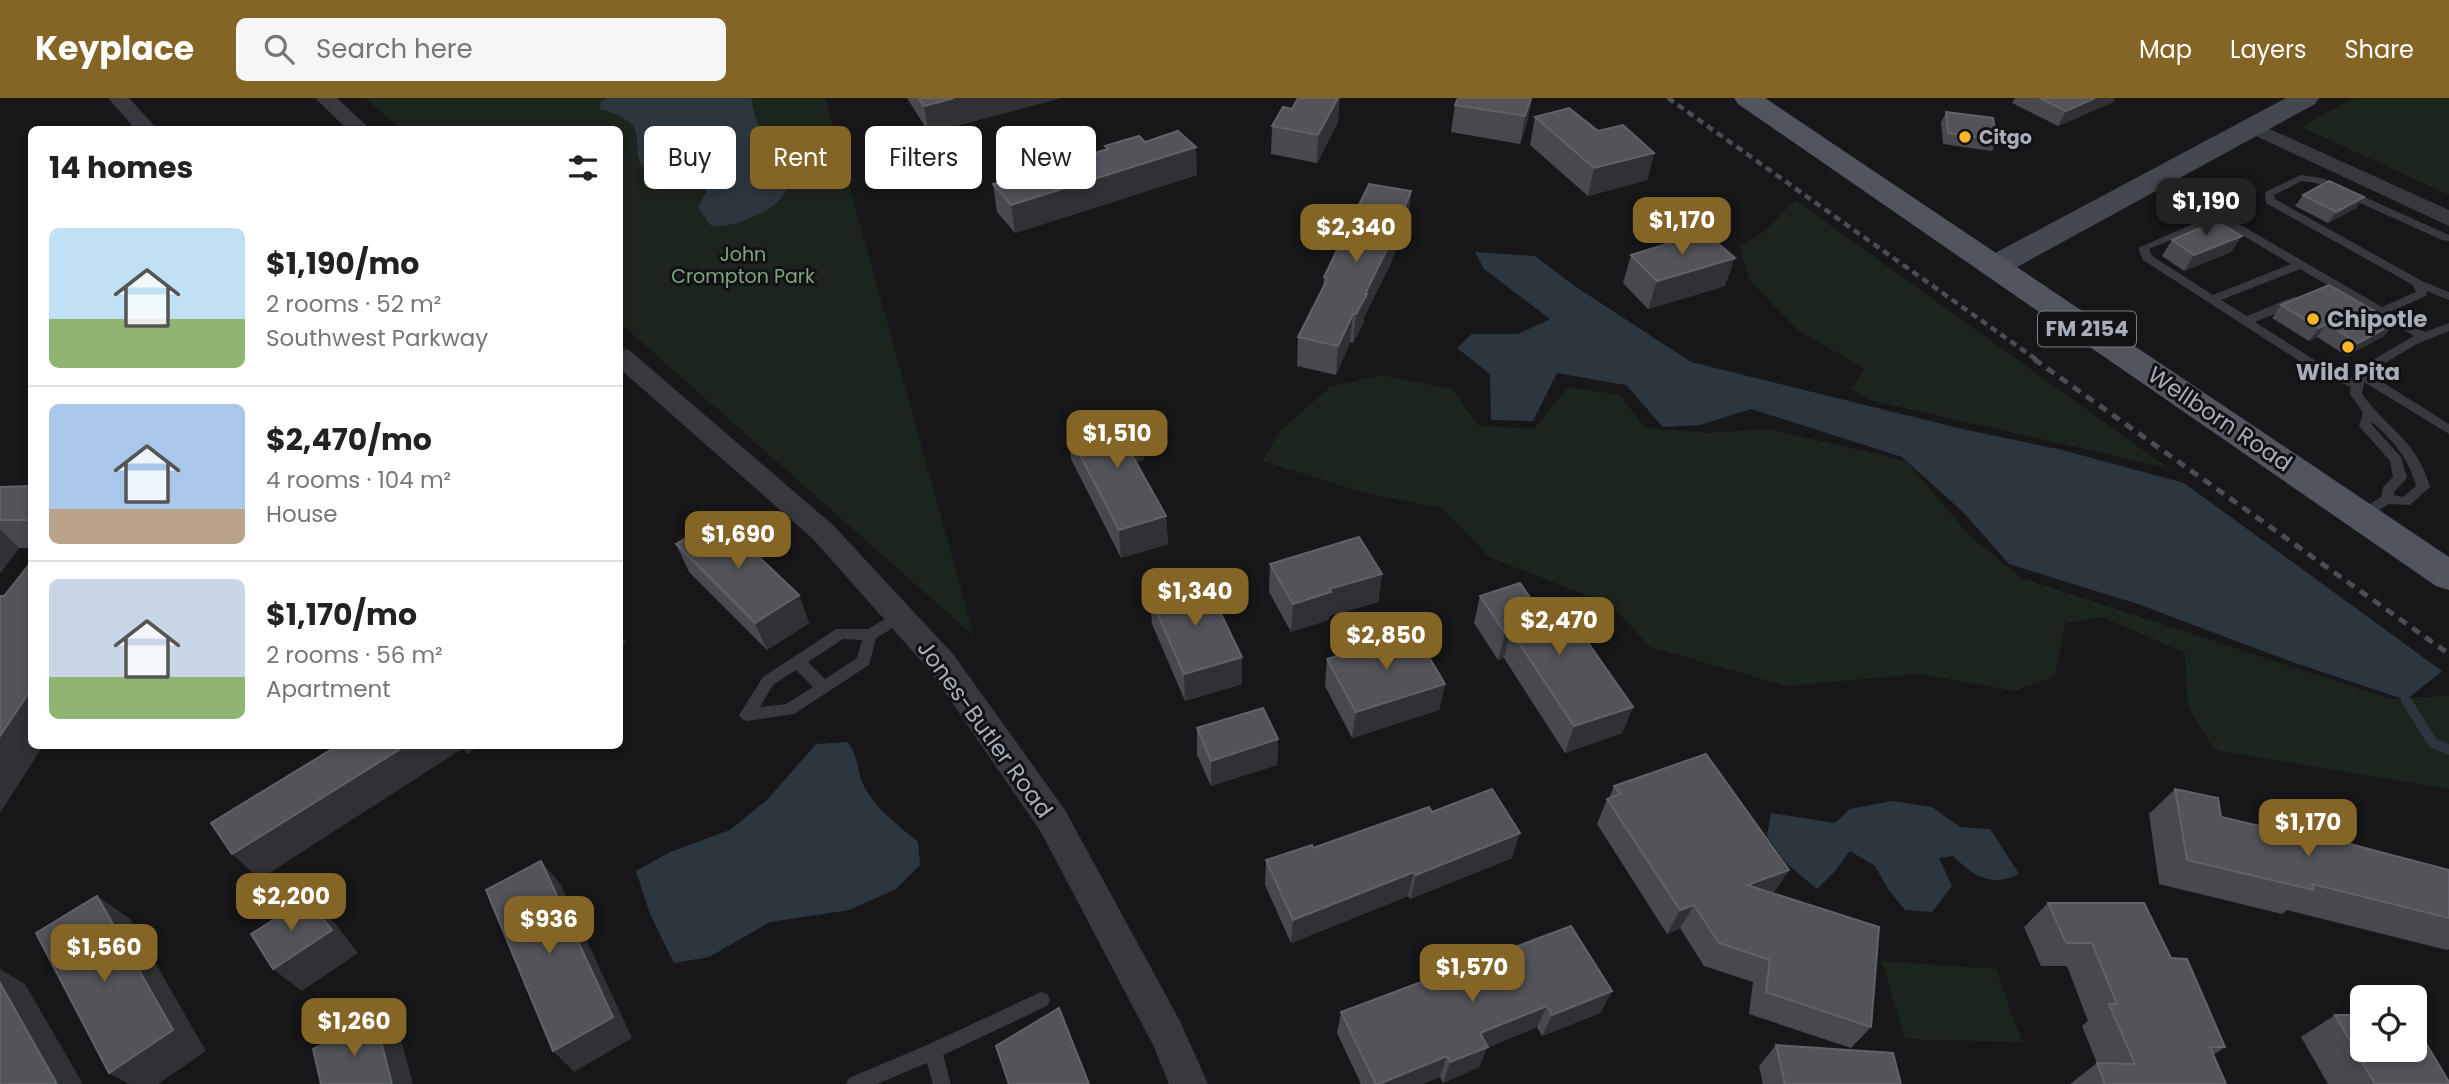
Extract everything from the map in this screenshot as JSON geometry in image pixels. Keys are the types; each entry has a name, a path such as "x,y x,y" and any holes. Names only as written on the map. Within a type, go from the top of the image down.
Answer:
{"main road":[{"name":"Wellborn Road","path":"1747,98 1995,266 2374,507 2449,576"},
{"path":"1995,266 2306,98"}],"street":[{"path":"118,98 144,126"},
{"path":"325,98 356,126"},
{"path":"2260,123 2449,205"},
{"path":"2260,123 2448,231"},
{"name":"Jones-Butler Road","path":"623,359 823,532 942,663 1053,821 1167,1034 1189,1084"}],"lane":[{"path":"2448,231 2318,180 2301,178 2269,194 2270,201 2418,283 2449,296"},
{"path":"2418,338 2382,312 2228,222 2213,219 2143,248 2147,258 2322,370 2357,379 2449,430"},
{"path":"2213,299 2301,264"},
{"path":"2382,312 2421,293 2418,283"},
{"path":"2320,290 2338,295 2418,338"},
{"path":"2246,321 2308,296"},
{"path":"2357,379 2418,338 2449,327"},
{"path":"2357,379 2356,394 2369,413 2387,427 2419,467 2423,487 2405,502 2374,507"},
{"path":"2369,413 2365,426 2396,460 2400,478 2374,507"},
{"path":"870,635 864,660 789,710 747,715 768,681 841,634 870,635 899,617"},
{"path":"798,662 823,687"},
{"path":"855,1084 1041,1000"},
{"path":"933,1051 942,1084"}],"green space":[{"name":"John Crompton Park","path":"365,98 825,98 833,126 750,126 750,189 850,189 974,636 623,326 623,126 398,126"},
{"path":"2354,98 2449,98 2449,195 2301,127"},
{"path":"1795,200 2168,468 1869,400 1851,388 1865,369 1798,330 1750,281 1739,246 1764,232"},
{"path":"1381,375 1452,389 1479,426 1534,429 1568,387 1620,395 1645,428 1706,433 1769,429 1906,461 1969,535 2021,578 2390,699 2449,696 2449,789 2214,750 2188,707 2185,653 2102,617 2065,623 2055,676 2015,691 1919,674 1787,686 1650,647 1613,606 1489,557 1442,508 1369,494 1262,461 1280,431 1330,387"},
{"path":"1882,961 1996,969 2022,1042 1905,1039"}],"shaded area":[{"path":"607,98 751,98 760,126 750,126 750,189 786,189 785,192 777,203 749,219 730,225 710,225 698,208 706,189 736,189 736,126 644,126 644,167 638,156 635,130 619,116 600,109 601,102"},
{"path":"1475,252 1535,256 1573,285 1691,362 1962,429 2062,450 2184,483 2442,671 2406,700 2284,659 2138,604 2009,564 1964,513 1902,457 1751,409 1700,425 1663,427 1626,385 1557,373 1533,421 1491,420 1490,374 1457,348 1472,334 1518,334 1550,319 1484,269"},
{"path":"848,742 873,801 918,842 920,865 896,889 849,910 770,922 709,957 674,963 650,914 636,871 670,852 730,830 768,799 816,744"},
{"path":"1892,801 1932,807 1960,827 1990,829 2019,874 1991,880 1975,874 1953,856 1939,858 1952,886 1932,912 1905,910 1888,889 1875,866 1850,851 1817,889 1786,863 1767,836 1771,813 1835,823 1850,809"}],"building":[{"path":"919,98 954,98 924,106"},
{"path":"1298,98 1338,98 1318,135 1272,126 1283,107 1292,109"},
{"path":"1458,98 1531,98 1525,116 1455,105"},
{"path":"2040,98 2095,98 2066,111"},
{"path":"1569,108 1598,131 1623,125 1654,153 1594,168 1535,117"},
{"path":"1946,112 1993,118 1997,140 1948,133"},
{"path":"1178,131 1196,147 1096,178 1096,153 1108,149 1105,146 1139,136 1145,142"},
{"path":"2329,181 2364,197 2336,212 2303,195"},
{"path":"1369,184 1411,191 1367,294 1356,314 1353,314 1338,346 1298,337 1328,278 1324,277"},
{"path":"997,189 1062,189 1011,205"},
{"path":"2216,221 2242,236 2194,255 2172,240"},
{"path":"1705,232 1735,258 1657,281 1631,255"},
{"path":"2329,285 2395,323 2358,343 2327,324 2319,328 2281,305"},
{"path":"1134,413 1143,432 1122,437 1166,516 1119,530 1067,430"},
{"path":"28,486 28,520 0,520 0,487"},
{"path":"719,519 799,595 755,623 676,544"},
{"path":"1359,537 1382,574 1329,589 1331,592 1293,604 1270,564"},
{"path":"28,566 28,694 0,736 0,596 4,596"},
{"path":"1205,581 1242,657 1184,674 1150,597"},
{"path":"1520,583 1550,627 1572,620 1633,707 1574,726 1511,631 1505,633 1480,596"},
{"path":"1414,632 1445,684 1356,712 1327,659"},
{"path":"1263,708 1278,739 1211,761 1197,728"},
{"path":"332,749 400,749 232,854 211,823"},
{"path":"1706,754 1789,870 1747,885 1879,927 1871,1027 1766,992 1770,960 1719,943 1694,905 1680,910 1607,799 1620,794 1614,786"},
{"path":"1492,789 1520,833 1293,920 1266,860 1312,845 1313,848 1429,807 1432,812"},
{"path":"2175,789 2218,798 2221,817 2320,840 2319,836 2449,870 2449,918 2312,884 2314,890 2187,860"},
{"path":"541,861 613,1017 553,1051 486,890"},
{"path":"97,896 173,1030 109,1073 36,933"},
{"path":"307,899 332,930 273,969 251,934"},
{"path":"2048,903 2144,903 2171,958 2187,959 2225,1047 2210,1047 2226,1084 2105,1084 2097,1063 2135,1064 2109,1004 2117,1004 2092,943 2066,943"},
{"path":"1571,926 1612,991 1552,1015 1547,1006 1480,1033 1488,1047 1450,1062 1447,1056 1376,1084 1341,1012"},
{"path":"0,983 57,1084 0,1084"},
{"path":"1059,1008 1089,1084 1009,1084 996,1046"},
{"path":"2335,1015 2350,1015 2350,1041"},
{"path":"375,1018 392,1084 321,1084 313,1049"},
{"path":"1776,1045 1893,1053 1901,1084 1785,1084"},
{"path":"2427,1045 2449,1082 2449,1084 2375,1084 2362,1062 2427,1062"}],"waterway":[{"path":"2406,700 2433,743 2449,750"}],"railway":[{"path":"1668,98 2037,360"},
{"path":"2034,359 2449,654"}],"place":[{"name":"Citgo","path":"1965,137"},
{"name":"Chipotle","path":"2313,319"},
{"name":"Wild Pita","path":"2348,347"}]}
